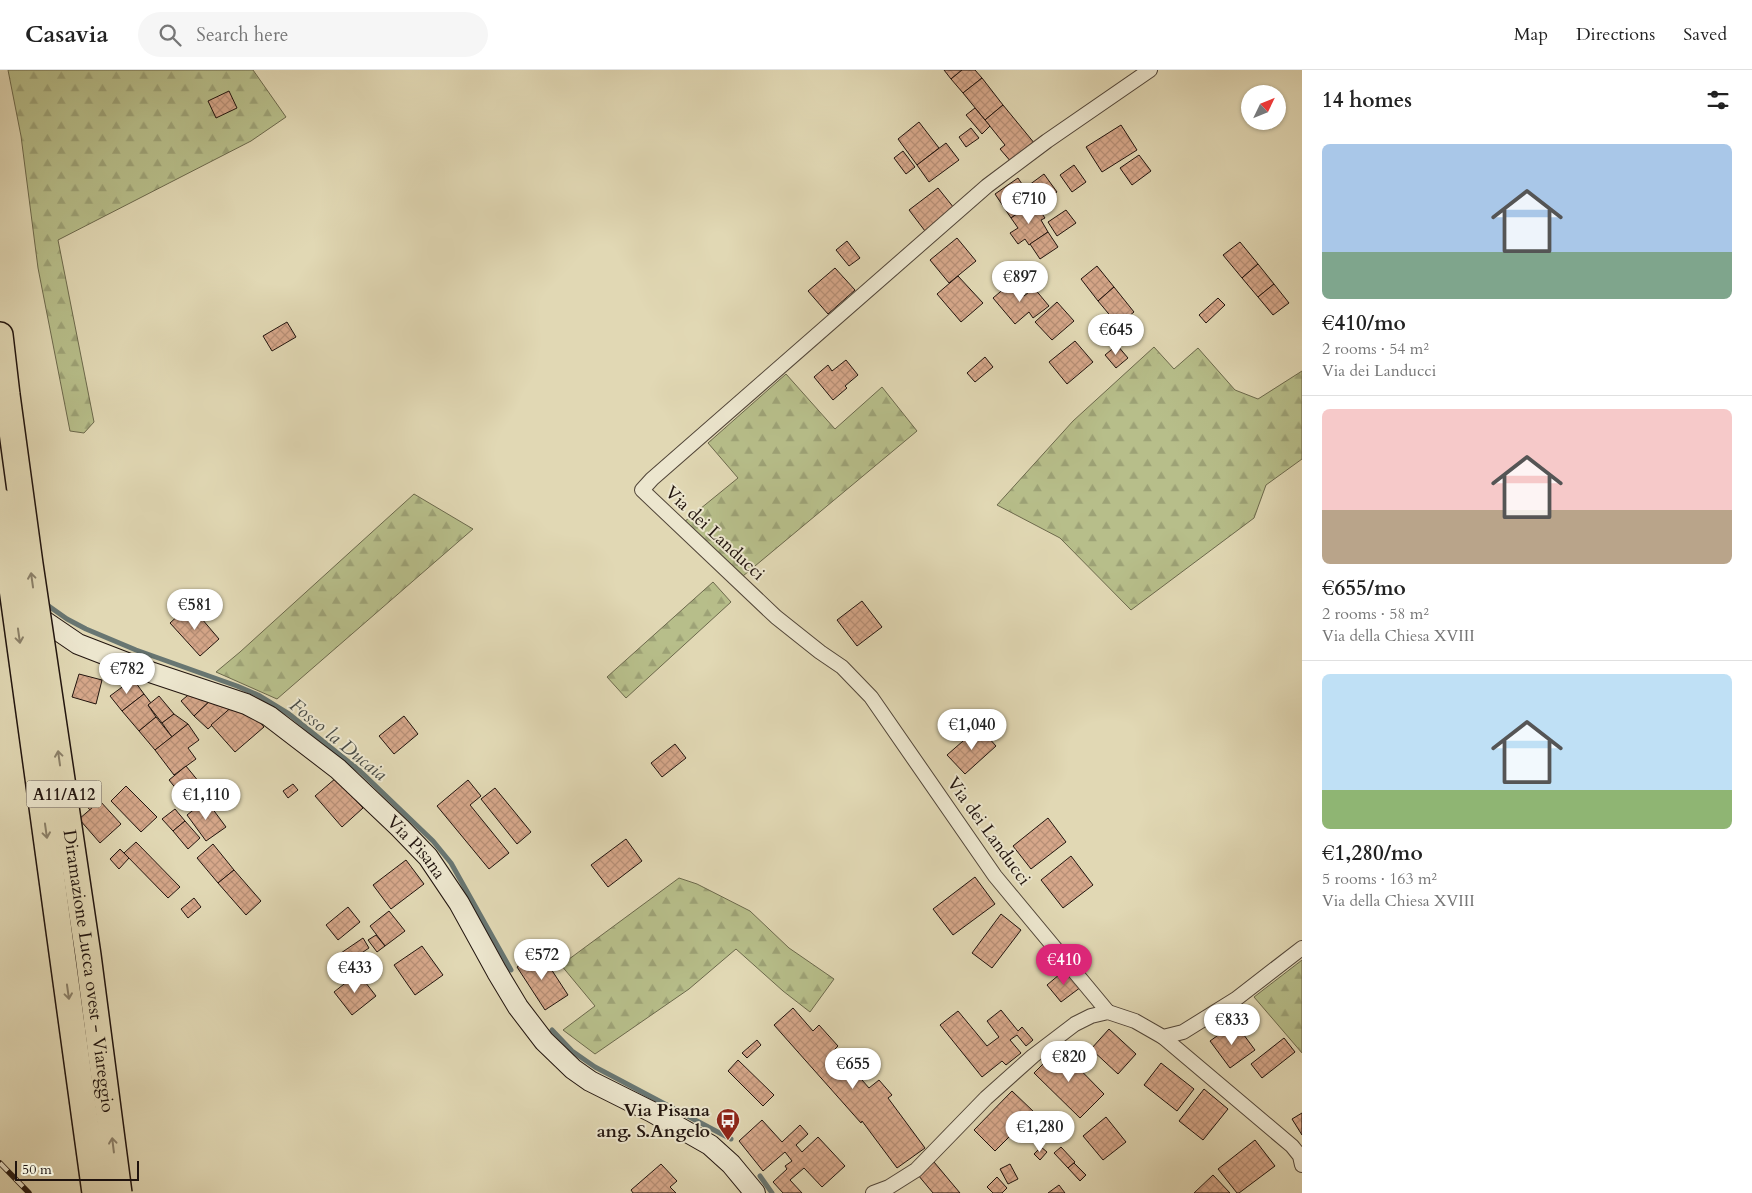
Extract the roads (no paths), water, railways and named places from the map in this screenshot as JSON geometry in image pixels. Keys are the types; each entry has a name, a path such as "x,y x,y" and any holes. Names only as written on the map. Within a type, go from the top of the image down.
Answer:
{"highway":[{"name":"Diramazione Lucca ovest - Viareggio","path":"0,335 32,574 88,955 119,1193"},
{"name":"Diramazione Lucca ovest - Viareggio","path":"0,501 95,1193"}],"main road":[{"name":"Via Pisana","path":"0,591 78,644 153,673 246,704 269,716 338,769 428,857 459,903 518,1007 544,1041 573,1068 590,1080 710,1145 731,1164 755,1193"}],"street":[{"name":"Via dei Landucci","path":"1108,1012 995,876 871,697 842,667 820,652 776,616 642,490 660,472 987,186 1047,141 1150,70"},
{"path":"1163,1037 1183,1032 1236,999 1302,948"},
{"path":"873,1193 889,1187 916,1170 986,1098 1033,1056 1075,1024 1091,1016 1108,1012 1134,1021 1163,1037 1292,1146 1300,1156 1302,1165"}],"waterway":[{"name":"Fosso la Ducaia","path":"43,602 67,619 86,629 136,650 237,686 258,695 289,714 360,771 433,841 451,863 511,970"},
{"path":"552,1030 572,1051 595,1067 731,1139"},
{"path":"760,1176 772,1193"}],"railway":[{"path":"0,1163 29,1193"}],"place":[{"name":"Via Pisana ang. S.Angelo","path":"728,1141"}]}
